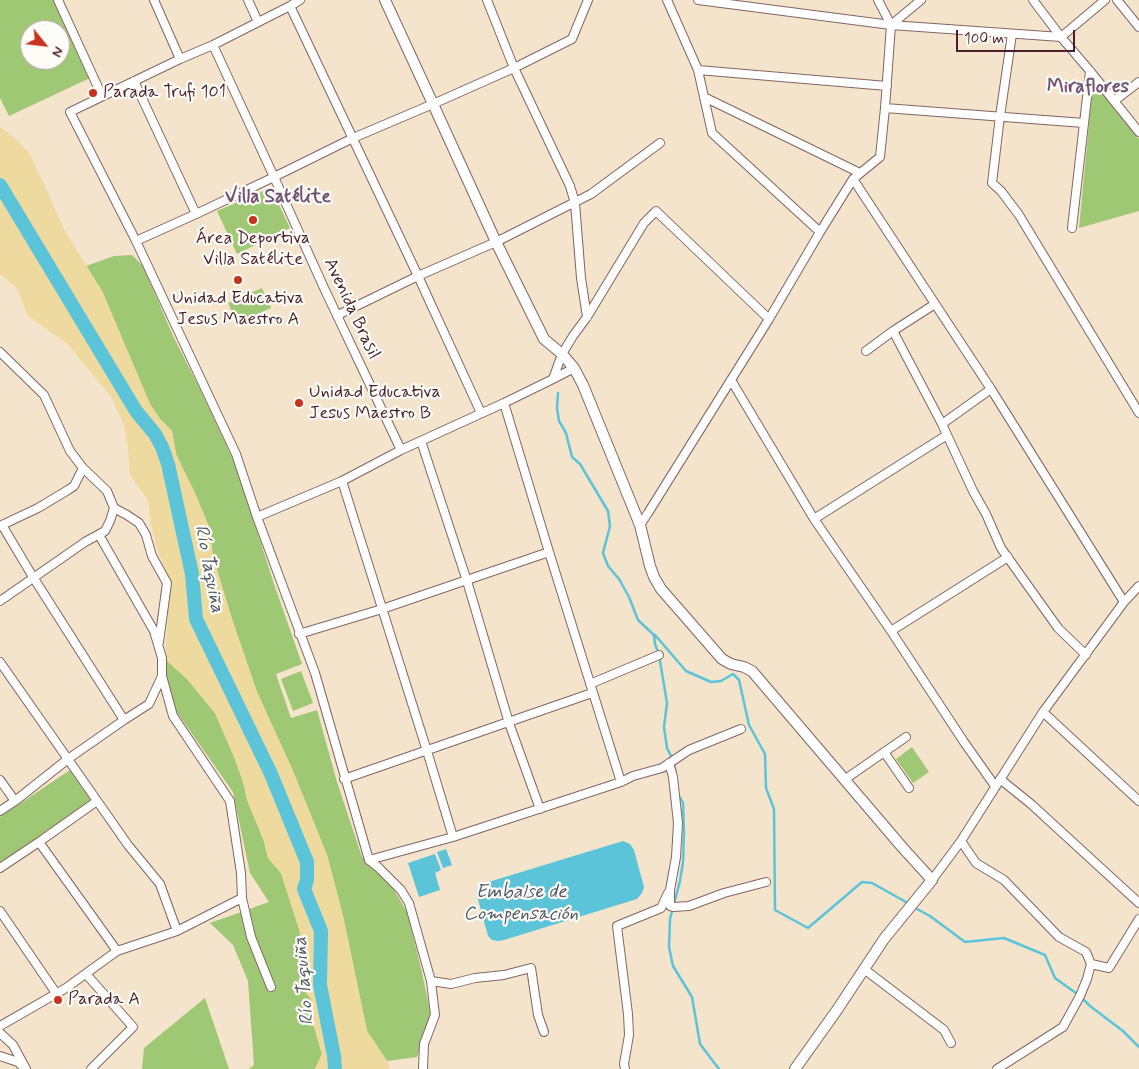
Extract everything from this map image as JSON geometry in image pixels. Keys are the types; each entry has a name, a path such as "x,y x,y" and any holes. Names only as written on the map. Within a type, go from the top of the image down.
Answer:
{"street":[{"path":"58,0 102,96"},
{"path":"154,0 180,59"},
{"path":"248,0 258,22"},
{"path":"300,0 213,45 70,112 136,241 236,454 314,673 369,860 401,890 409,903 431,981 435,1015 424,1044 423,1069"},
{"path":"385,0 496,242 544,339 562,354 574,368 584,385 640,525 650,566 661,589 722,659 752,671 932,880"},
{"path":"487,0 514,68 570,186 575,203 581,278 587,317"},
{"path":"136,241 353,138 514,68 572,39 588,0"},
{"path":"666,0 698,70 712,133 820,232"},
{"path":"698,0 892,25 1061,37 1105,0"},
{"path":"640,525 853,179 880,157 892,25 878,0"},
{"path":"892,25 921,0"},
{"path":"1033,0 1139,132"},
{"path":"1117,0 1139,26"},
{"path":"290,6 481,413"},
{"path":"1012,34 992,183 1001,191 1019,216 1139,413"},
{"name":"Avenida Brasil","path":"213,45 324,288 401,450"},
{"path":"698,70 887,86"},
{"path":"1072,228 1090,71"},
{"path":"134,81 196,214"},
{"path":"1114,102 1139,82"},
{"path":"704,97 860,173"},
{"path":"885,108 1084,123"},
{"path":"338,315 418,276 496,242 575,203 591,194 660,143"},
{"path":"853,179 991,389 1124,602"},
{"path":"553,379 562,354 573,336 587,317 644,223 656,211 768,319"},
{"path":"866,350 893,330 935,304"},
{"path":"893,330 942,424 1001,548 1058,628 1086,655"},
{"path":"0,352 44,395 70,451 84,468 108,491 114,508 105,531 85,542 0,601"},
{"path":"257,517 342,480 574,368"},
{"path":"731,380 814,518 964,742 998,782 1038,810 1139,903"},
{"path":"942,424 991,389"},
{"path":"504,403 621,782"},
{"path":"814,518 947,435"},
{"path":"421,441 467,580 509,723 540,809"},
{"path":"84,468 74,486 38,508 1,526 124,720"},
{"path":"342,480 453,838"},
{"path":"114,508 139,523 146,536 154,561 167,583 158,646"},
{"path":"99,535 154,631 162,658 162,676 173,716 230,801 241,873 242,898 251,937 270,987"},
{"path":"299,634 382,609 549,552"},
{"path":"891,631 1008,556"},
{"path":"795,1069 884,939 962,841 1043,712 1124,602 1139,586"},
{"path":"590,684 659,655"},
{"path":"0,662 128,845 160,884 177,931"},
{"path":"0,811 68,759 149,704 162,676"},
{"path":"344,779 592,693"},
{"path":"1043,712 1139,801"},
{"path":"369,860 453,838 621,782 633,776 662,768 689,750 741,729"},
{"path":"844,780 906,737"},
{"path":"884,752 909,788"},
{"path":"668,763 673,777 678,824 676,858 670,890 670,906 689,906 724,893 766,882"},
{"path":"0,780 15,801"},
{"path":"0,868 98,801"},
{"path":"962,841 976,863 1004,880 1059,937 1086,952 1090,964 1087,980 1063,1027 997,1069"},
{"path":"39,842 117,951"},
{"path":"625,1069 624,1064 629,1036 628,1014 617,926 661,908 670,890"},
{"path":"0,1026 66,988 117,951 177,931 242,898"},
{"path":"0,911 56,993"},
{"path":"1090,964 1109,968 1139,919"},
{"path":"431,981 451,984 474,978 504,975 530,968 538,1015 544,1032"},
{"path":"864,969 944,1030 951,1043"},
{"path":"86,974 133,1027 92,1069"},
{"path":"0,1032 12,1046 26,1069"},
{"path":"0,1056 18,1062 26,1069"}],"green space":[{"path":"0,0 54,0 63,20 20,20 20,70 70,70 70,35 90,78 9,116 0,98"},
{"path":"1093,82 1139,139 1139,211 1079,228"},
{"name":"Área Deportiva Villa Satélite","path":"266,190 273,192 290,228 237,254 217,211"},
{"path":"132,255 143,266 174,338 237,468 302,664 276,674 291,718 317,710 337,782 362,857 392,886 407,912 431,1016 417,1057 387,1061 367,1031 343,916 327,855 293,771 257,692 213,557 209,527 176,454 172,431 160,419 150,404 102,291 86,266 114,256"},
{"path":"262,288 271,308 237,323 228,303"},
{"path":"165,659 187,679 215,713 235,759 247,800 264,841 268,858 281,873 300,932 304,960 299,983 311,999 312,1020 322,1054 315,1069 249,1069 254,1065 248,981 233,945 210,923 269,902 250,873 233,792 176,711 164,674"},
{"path":"301,671 313,703 293,711 281,679"},
{"path":"912,747 929,772 913,783 896,759"},
{"path":"70,770 91,801 0,864 0,817"},
{"path":"205,998 229,1069 142,1069 144,1048"}],"sand":[{"path":"0,127 15,138 30,154 65,231 102,291 150,404 160,419 172,431 176,454 209,527 213,557 257,692 293,771 327,855 343,916 367,1031 387,1061 390,1069 315,1069 322,1054 312,1020 311,999 299,983 304,960 300,932 281,873 268,858 264,841 247,800 235,759 215,713 187,679 165,659 170,582 157,549 148,500 130,475 124,425 112,398 68,344 28,316 17,288 0,274"}],"water":[{"name":"Embalse de Compensación","path":"623,841 630,844 634,850 644,887 637,899 504,940 492,940 488,936 476,892 482,884"},
{"path":"446,849 452,865 443,868 437,852"},
{"path":"435,854 441,870 435,873 440,890 419,897 408,863"}],"waterway":[{"name":"Río Taquiña","path":"0,185 136,411 155,434 162,447 168,464 192,574 196,619 271,774 307,862 307,880 304,889 321,931 320,985 335,1069"},
{"path":"558,393 557,408 559,421 566,433 572,457 580,464 608,511 610,526 603,553 608,566 619,579 629,597 638,620 654,635 667,703 664,727 667,748 673,760 676,774"},
{"path":"655,635 686,671 711,682 721,681 733,674 739,680 749,725 765,754 766,788 774,809 775,910 808,928 862,882 872,883 906,902"},
{"path":"678,794 683,803 683,862 670,919 669,947 673,966 692,997 700,1044 719,1069"},
{"path":"915,908 930,916 965,942 1004,938 1045,955 1055,978 1123,1031 1139,1047"}],"place":[{"name":"Parada Trufi 101","path":"93,93"},
{"name":"Área Deportiva Villa Satélite","path":"253,220"},
{"name":"Unidad Educativa Jesus Maestro A","path":"238,280"},
{"name":"Unidad Educativa Jesus Maestro B","path":"299,403"},
{"name":"Parada A","path":"58,1000"}],"district":[{"name":"Miraflores","path":"1088,88"},
{"name":"Villa Satélite","path":"278,198"}]}
